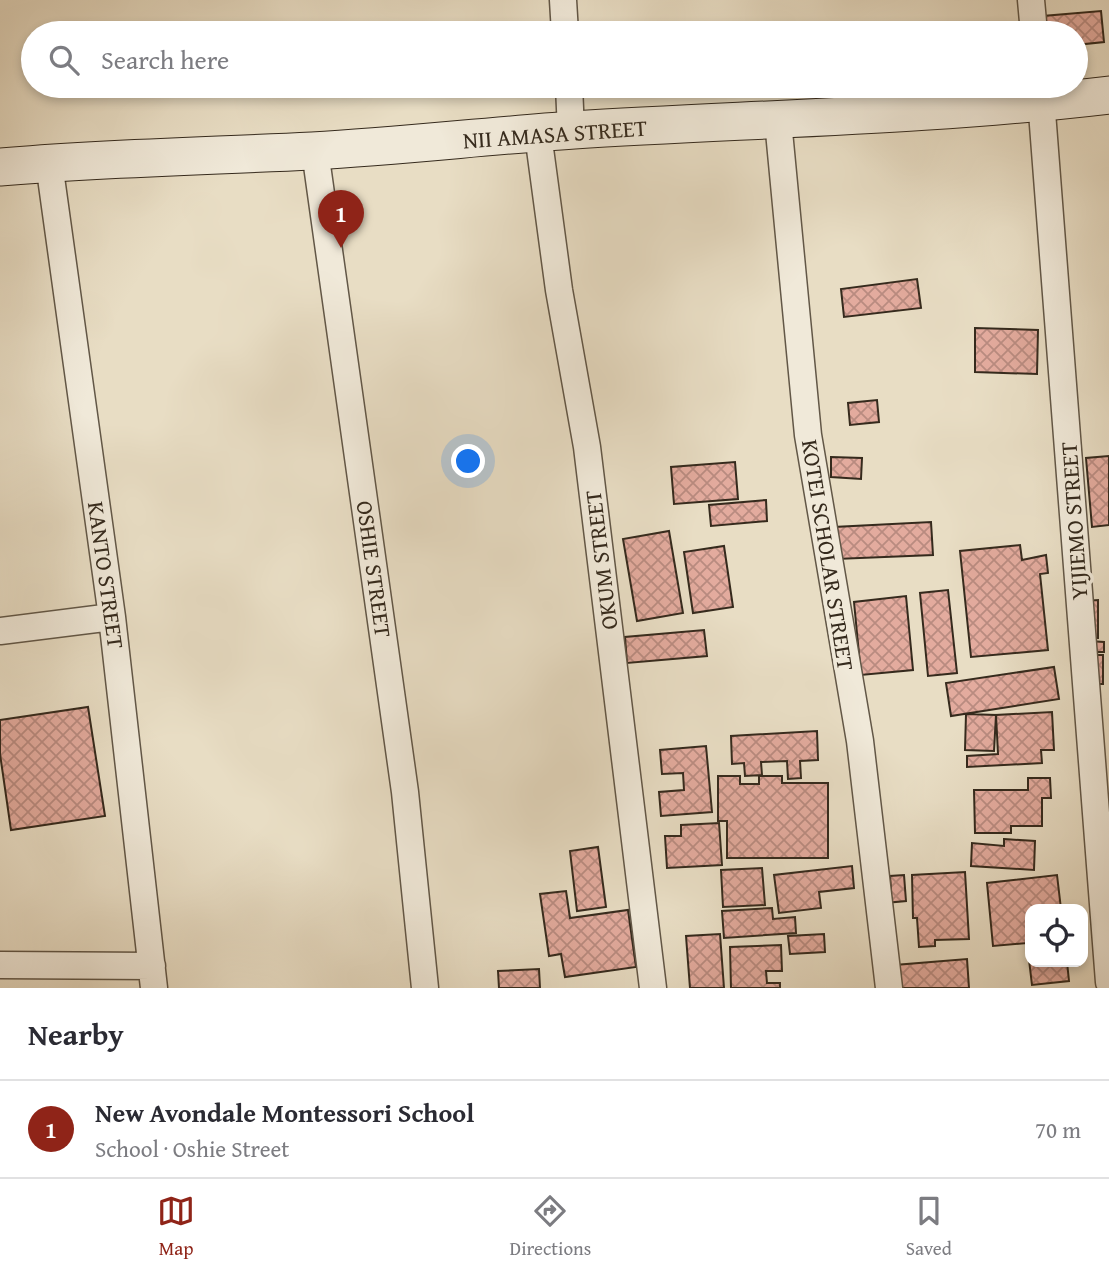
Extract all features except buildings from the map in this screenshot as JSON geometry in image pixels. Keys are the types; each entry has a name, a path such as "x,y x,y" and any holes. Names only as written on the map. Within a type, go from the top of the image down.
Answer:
{"street":[{"path":"563,0 564,21"},
{"path":"1031,0 1033,21"},
{"name":"NII AMASA STREET","path":"1088,95 1109,96"},
{"name":"OKUM STREET","path":"565,98 555,132 559,290 587,447 653,988"},
{"name":"NII AMASA STREET","path":"0,167 315,151 555,132 778,121 1002,98"},
{"name":"YIJIEMO STREET","path":"1041,98 1109,982"},
{"name":"KOTEI SCHOLAR STREET","path":"778,121 808,435 860,741 889,988"},
{"name":"OSHIE STREET","path":"315,151 403,779 425,988"},
{"name":"KANTO STREET","path":"49,163 112,617 153,977"},
{"path":"0,631 112,617"},
{"path":"0,965 153,977"}],"place":[{"name":"New Avondale Montessori School","path":"341,248"}]}
